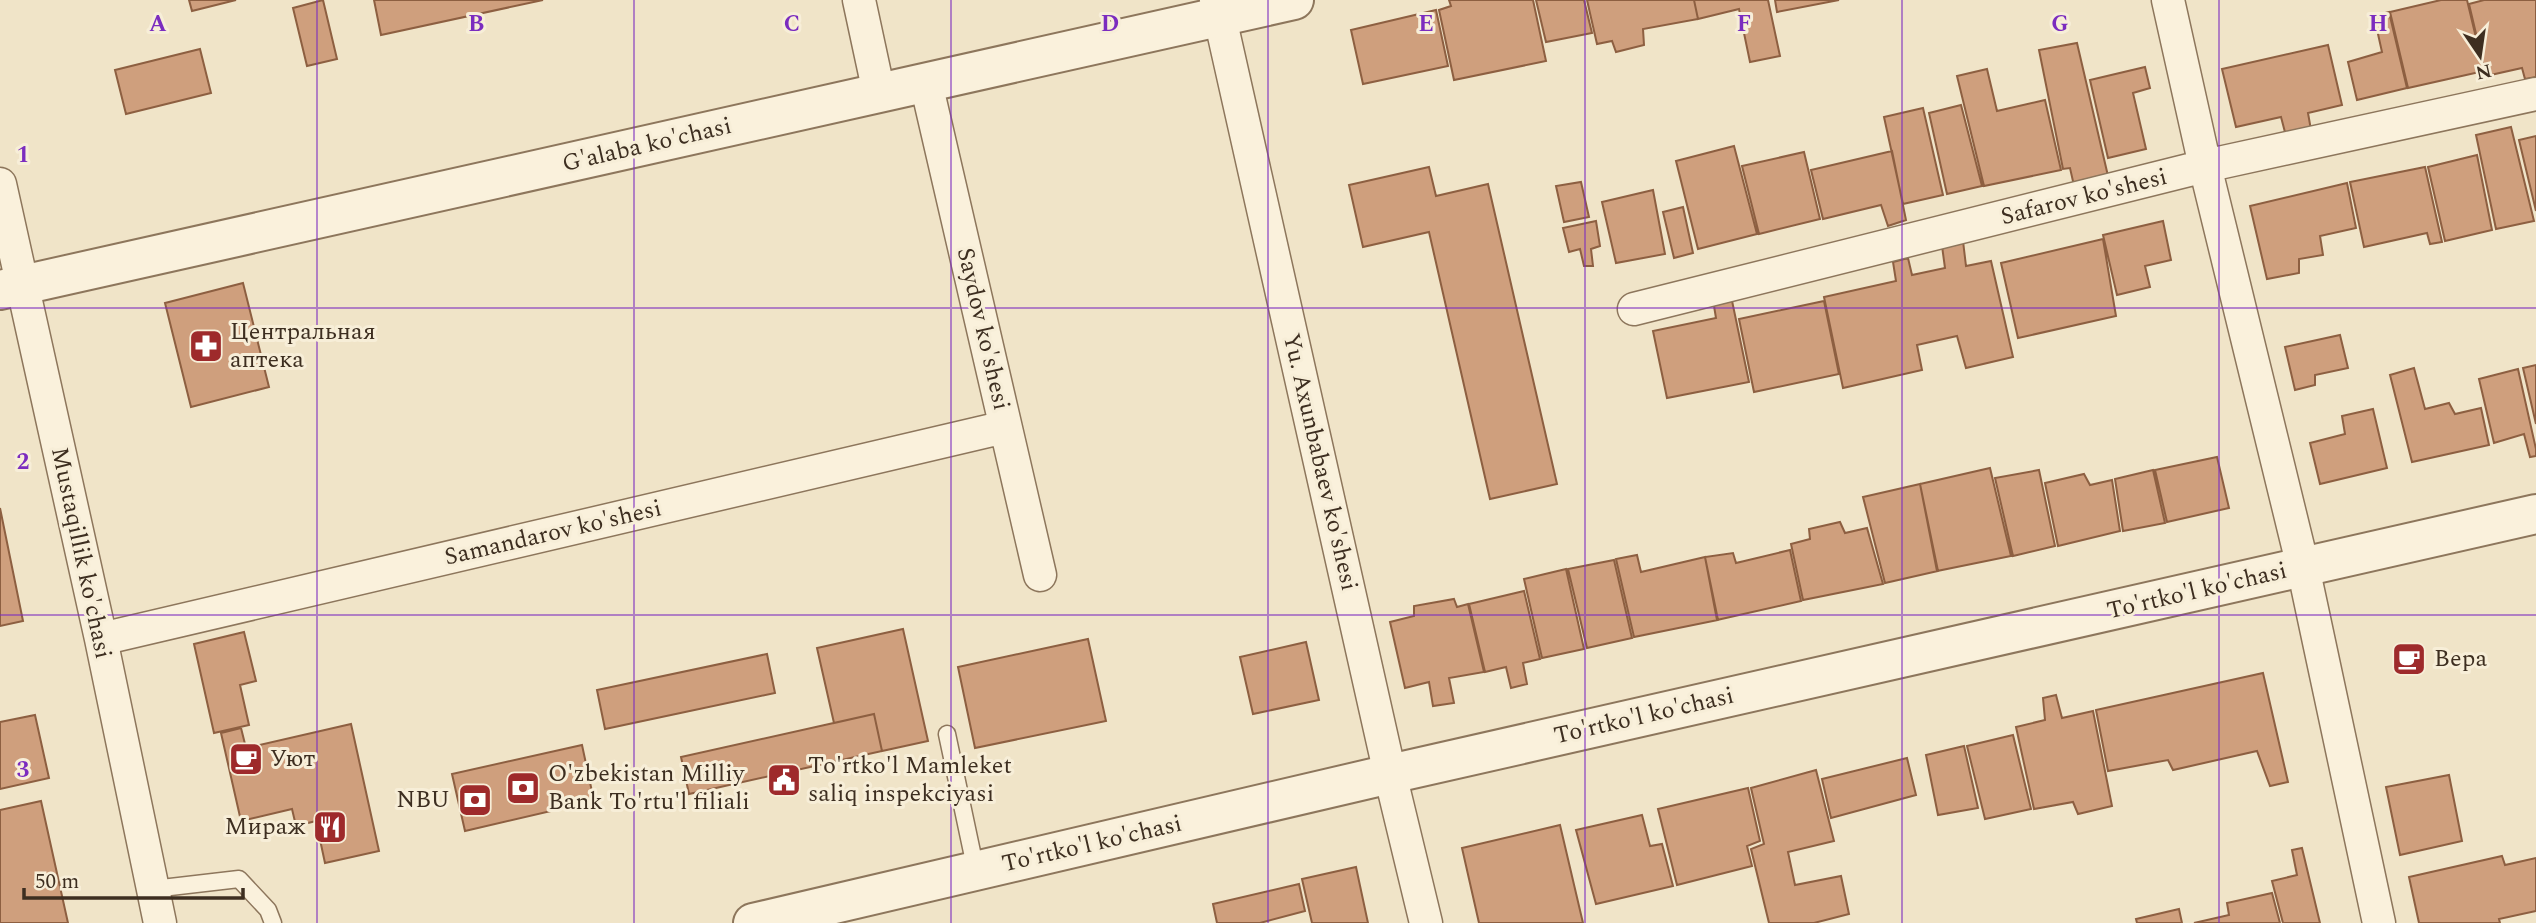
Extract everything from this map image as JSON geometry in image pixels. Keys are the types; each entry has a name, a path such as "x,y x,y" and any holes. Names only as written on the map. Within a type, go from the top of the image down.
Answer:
{"street":[{"path":"859,0 879,93"},
{"name":"G'alaba ko'chasi","path":"11,287 926,83 1218,8 1294,0"},
{"path":"2168,0 2205,166 2302,567 2379,923"},
{"name":"Yu. Axunbabaev ko'shesi","path":"1218,8 1426,923"},
{"name":"Saydov ko'shesi","path":"926,83 1040,575"},
{"name":"Safarov ko'shesi","path":"1634,309 2205,166 2536,94"},
{"name":"Mustaqillik ko'chasi","path":"0,184 11,287 101,639 160,923"},
{"name":"Samandarov ko'shesi","path":"101,639 1005,427"},
{"name":"To'rtko'l ko'chasi","path":"762,922 1390,774 2536,514"}],"lane":[{"path":"947,734 976,871"},
{"path":"153,889 239,879 268,910 273,923"}],"building":[{"path":"189,0 236,0 192,11"},
{"path":"323,0 337,59 307,66 293,8"},
{"path":"374,0 543,0 381,35"},
{"path":"1449,0 1533,0 1546,61 1454,80 1439,10 1451,6"},
{"path":"1536,0 1584,0 1592,33 1546,42"},
{"path":"1587,0 1694,0 1698,19 1643,29 1644,45 1616,52 1612,41 1597,44"},
{"path":"1694,0 1768,0 1780,56 1750,62 1739,9 1698,19"},
{"path":"1775,0 1839,0 1777,12"},
{"path":"2441,0 2467,0 2484,71 2408,88 2390,12"},
{"path":"2484,0 2536,0 2536,77 2525,79 2522,68 2486,76 2469,4"},
{"path":"1436,10 1448,66 1363,84 1351,30"},
{"path":"2389,12 2407,88 2357,100 2348,62 2382,52 2374,16"},
{"path":"2077,43 2108,176 2075,190 2070,168 2063,169 2039,50"},
{"path":"2328,45 2342,105 2308,113 2311,130 2286,136 2281,117 2236,127 2222,69"},
{"path":"200,49 211,93 126,114 115,70"},
{"path":"2145,67 2150,88 2133,93 2146,149 2108,158 2090,80"},
{"path":"1987,69 1997,111 2045,100 2061,170 1984,186 1957,76"},
{"path":"1961,105 1982,186 1947,194 1929,113"},
{"path":"1923,108 1943,195 1903,204 1884,117"},
{"path":"2511,127 2534,221 2496,229 2476,135"},
{"path":"2536,136 2536,211 2519,140"},
{"path":"1734,146 1757,234 1698,249 1676,161"},
{"path":"1892,151 1906,220 1888,226 1881,205 1823,219 1811,170"},
{"path":"1804,152 1820,219 1759,234 1742,166"},
{"path":"2477,155 2492,230 2445,241 2428,167"},
{"path":"1429,167 1436,196 1488,184 1557,484 1490,499 1429,232 1363,247 1349,185"},
{"path":"2425,167 2442,242 2430,244 2427,233 2364,247 2350,182"},
{"path":"1581,182 1589,217 1564,222 1556,186"},
{"path":"2347,183 2356,228 2320,236 2323,255 2299,259 2299,273 2267,279 2250,206"},
{"path":"1653,190 1665,254 1616,263 1602,202"},
{"path":"1683,207 1693,253 1674,258 1663,212"},
{"path":"1596,221 1600,246 1591,249 1593,266 1584,266 1580,249 1569,252 1563,228"},
{"path":"2163,221 2171,260 2145,266 2150,287 2117,295 2103,235"},
{"path":"2103,239 2116,316 2018,338 2001,263"},
{"path":"1963,241 1966,266 1991,261 2013,357 1966,368 1957,336 1917,345 1922,370 1843,388 1824,297 1896,281 1893,262 1908,258 1912,275 1945,268 1942,246"},
{"path":"243,283 269,387 191,407 165,303"},
{"path":"1731,296 1749,382 1667,398 1653,331 1716,318 1713,300"},
{"path":"1824,301 1839,374 1754,392 1739,319"},
{"path":"2340,335 2348,368 2315,375 2315,385 2295,390 2285,347"},
{"path":"2536,365 2536,424 2523,368"},
{"path":"2414,368 2425,409 2449,403 2455,414 2481,408 2489,445 2412,462 2390,375"},
{"path":"2518,369 2536,456 2530,457 2524,434 2494,443 2479,379"},
{"path":"2373,409 2387,468 2320,484 2310,443 2345,434 2342,416"},
{"path":"2217,457 2229,508 2167,522 2155,470"},
{"path":"1990,468 2011,556 1937,571 1920,484"},
{"path":"2039,470 2055,546 2013,556 1995,478"},
{"path":"2153,470 2165,523 2123,531 2115,479"},
{"path":"2084,474 2090,485 2112,480 2120,531 2058,546 2045,483"},
{"path":"1920,484 1938,571 1885,583 1863,497"},
{"path":"0,508 23,621 0,626"},
{"path":"1840,522 1845,533 1867,528 1883,584 1803,600 1791,544 1810,539 1809,529"},
{"path":"1790,550 1801,601 1717,620 1705,557 1733,553 1736,563"},
{"path":"1637,555 1641,572 1705,557 1718,620 1634,637 1616,559"},
{"path":"1614,560 1632,638 1587,648 1568,569"},
{"path":"1566,569 1584,649 1542,658 1524,579"},
{"path":"1524,591 1540,659 1523,663 1527,684 1511,688 1506,667 1485,672 1469,604"},
{"path":"1454,599 1457,607 1468,604 1484,672 1449,678 1454,703 1433,706 1429,682 1405,688 1390,622 1414,616 1414,606"},
{"path":"903,629 928,741 882,751 874,714 834,723 817,648"},
{"path":"244,632 256,681 240,685 249,725 214,733 194,644"},
{"path":"1088,639 1106,721 975,748 958,667"},
{"path":"1306,642 1319,700 1253,714 1240,657"},
{"path":"767,654 775,693 605,729 597,690"},
{"path":"2263,673 2288,782 2270,786 2257,751 2173,770 2168,760 2108,771 2096,710"},
{"path":"2056,695 2062,718 2093,711 2112,806 2078,814 2073,802 2034,809 2016,727 2045,720 2043,698"},
{"path":"874,714 882,751 689,794 681,757"},
{"path":"35,715 49,778 0,789 0,722"},
{"path":"351,724 379,851 325,863 316,821 296,826 292,809 241,821 221,733 241,728 246,748"},
{"path":"2013,735 2031,809 1985,819 1967,746"},
{"name":"O'zbekistan Milliy Bank To'rtu'l filiali","path":"582,745 594,801 465,831 452,774"},
{"path":"1964,746 1978,808 1938,815 1926,755"},
{"path":"1907,758 1916,795 1831,818 1822,779"},
{"path":"1816,770 1834,841 1788,852 1795,885 1841,876 1849,914 1814,923 1769,923 1751,849 1764,844 1751,788"},
{"path":"2449,775 2462,841 2400,855 2386,787"},
{"path":"1748,788 1760,841 1747,846 1752,866 1677,885 1658,809"},
{"path":"41,801 68,923 0,923 0,810"},
{"path":"1642,815 1650,846 1662,844 1673,886 1596,904 1576,830"},
{"path":"1560,825 1583,923 1479,923 1462,848"},
{"path":"2302,848 2320,923 2283,923 2272,881 2297,875 2292,850"},
{"path":"2502,856 2505,865 2536,858 2536,911 2499,919 2500,923 2419,923 2409,877"},
{"path":"1356,867 1368,923 1312,923 1302,879"},
{"path":"1299,884 1305,911 1260,923 1217,923 1213,904"},
{"path":"2272,893 2280,923 2194,923 2229,915 2227,903"},
{"path":"2179,909 2182,923 2137,923 2136,919"}],"place":[{"name":"Центральная аптека","path":"206,346"},
{"name":"Вера","path":"2409,659"},
{"name":"Уют","path":"246,759"},
{"name":"To'rtko'l Mamleket saliq inspekciyasi","path":"784,780"},
{"name":"O'zbekistan Milliy Bank To'rtu'l filiali","path":"523,788"},
{"name":"NBU","path":"475,800"},
{"name":"Мираж","path":"330,827"}]}
